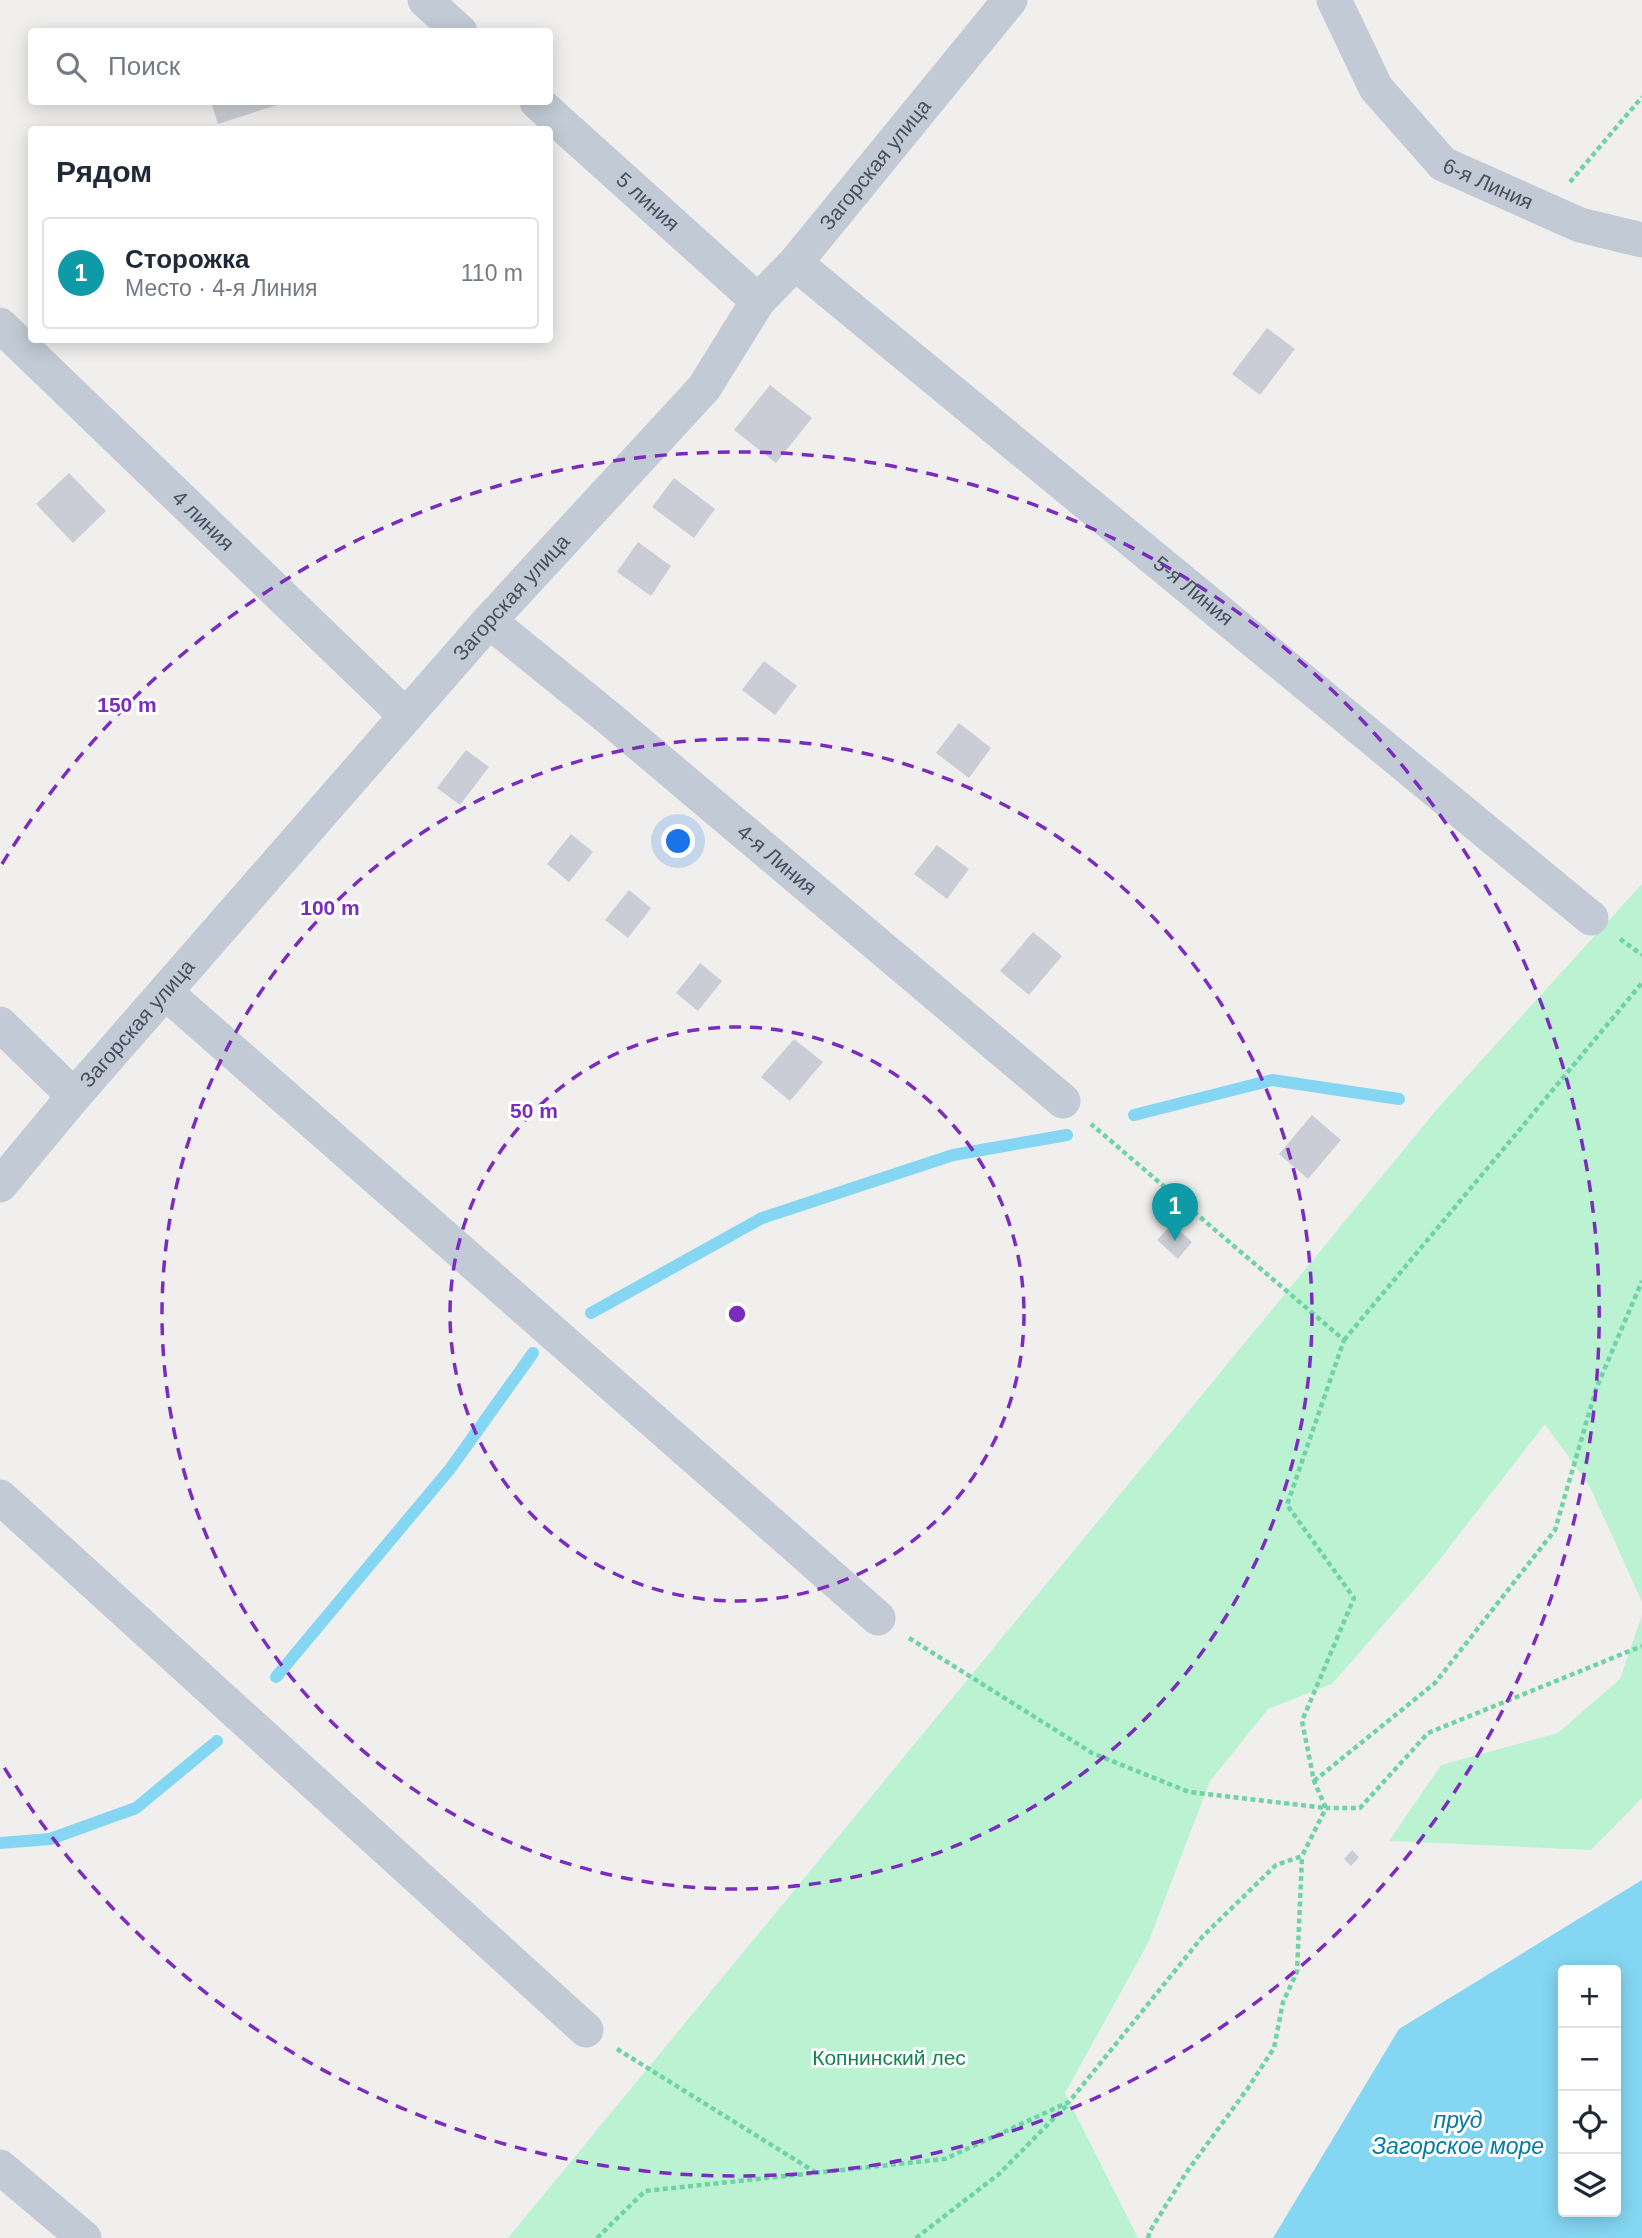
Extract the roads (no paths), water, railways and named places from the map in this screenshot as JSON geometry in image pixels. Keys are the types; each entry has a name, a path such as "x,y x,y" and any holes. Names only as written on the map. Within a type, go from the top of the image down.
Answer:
{"street":[{"path":"425,0 456,28"},
{"name":"Загорская улица","path":"0,1185 74,1096 489,621 704,388 758,301 795,263 1010,0"},
{"name":"6-я Линия","path":"1334,0 1376,88 1443,164 1580,225 1642,240"},
{"name":"5 линия","path":"540,105 758,301"},
{"name":"5-я Линия","path":"795,263 1591,918"},
{"name":"4 линия","path":"0,326 406,716"},
{"name":"4-я Линия","path":"489,621 1063,1101"},
{"path":"165,992 878,1618"},
{"path":"0,1024 74,1096"},
{"path":"0,1497 586,2030"},
{"path":"0,2167 84,2238"}],"water":[{"name":"пруд Загорское море","path":"1642,1880 1642,2238 1273,2238 1399,2029"}],"waterway":[{"path":"1134,1115 1272,1080 1399,1099"},
{"path":"591,1313 762,1218 953,1155 1067,1135"},
{"path":"276,1677 450,1469 533,1353"},
{"path":"0,1843 50,1839 136,1808 217,1741"}],"place":[{"name":"Сторожка","path":"1175,1241"}],"park label":[{"name":"Копнинский лес","path":"889,2058"}]}
